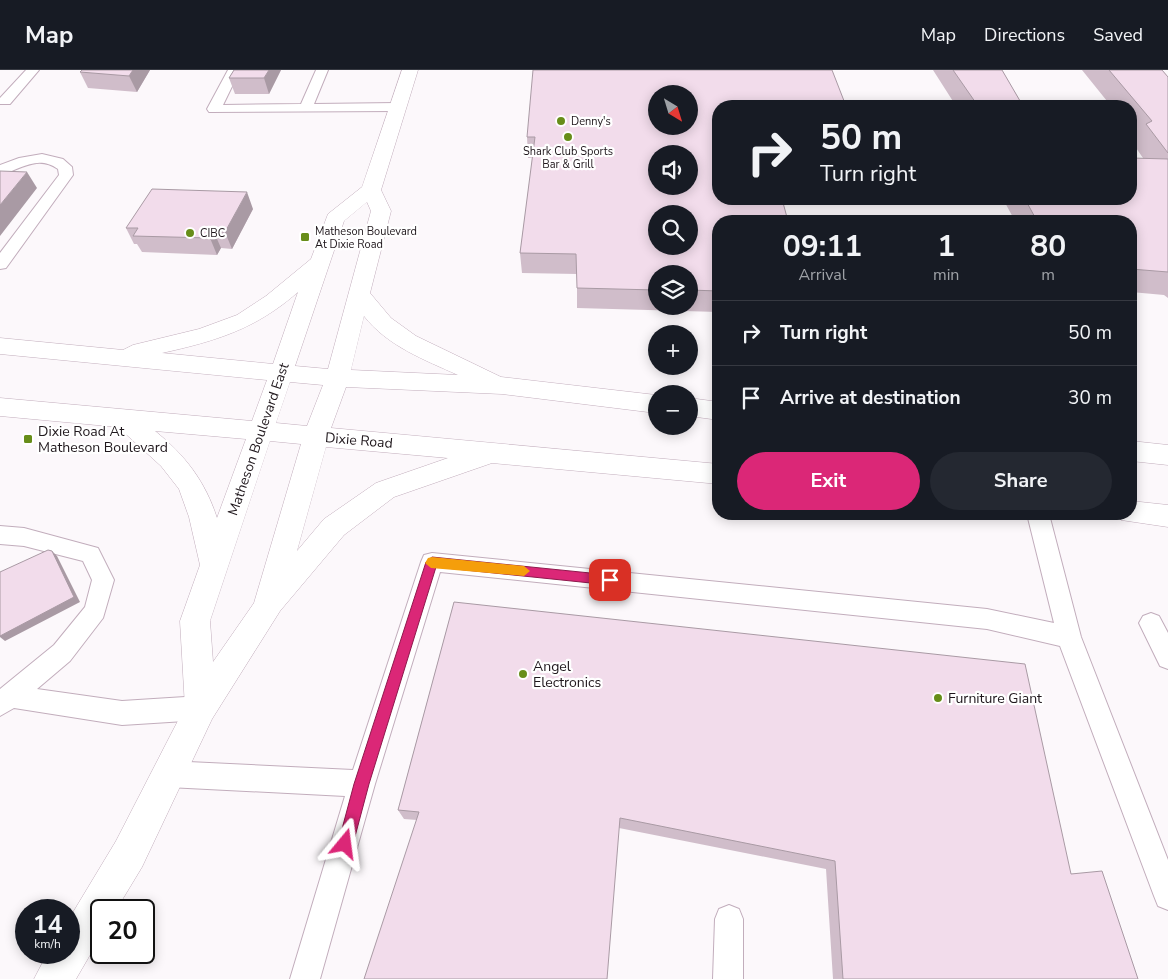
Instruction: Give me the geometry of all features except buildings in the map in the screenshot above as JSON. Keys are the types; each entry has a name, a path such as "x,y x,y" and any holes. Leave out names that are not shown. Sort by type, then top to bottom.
{"main road":[{"path":"267,608 316,436 337,378 381,211 371,190 410,70"},
{"name":"Matheson Boulevard East","path":"201,708 195,621 335,218 371,190"},
{"path":"117,357 222,329 245,320 286,293 321,260"},
{"path":"359,293 383,323 407,340 428,353 502,386"},
{"path":"0,346 337,378 502,386 648,403"},
{"name":"Dixie Road","path":"0,407 127,421 316,436 712,473"},
{"path":"698,408 712,410"},
{"path":"127,421 158,448 184,475 204,516 214,565"},
{"path":"54,979 129,854 201,708 267,608 334,527 385,490 443,471 490,452"},
{"path":"1137,452 1168,455"},
{"path":"1137,513 1168,516"}],"lane":[{"path":"5,102 33,70"},
{"path":"234,70 214,109 250,99 306,108 397,107"},
{"path":"306,108 322,70"},
{"path":"0,170 25,160 42,158 58,160 65,167 66,174 0,264"},
{"path":"1040,520 1069,637 1168,896"},
{"path":"0,535 24,537 90,554 103,580 95,611 62,653 5,700"},
{"path":"305,979 362,784 432,562 987,619 1069,637"},
{"path":"1151,624 1168,658"},
{"path":"5,700 122,713 201,708"},
{"path":"168,774 362,784"},
{"path":"728,979 729,919"}],"slow traffic":[{"path":"431,563 524,571"}],"place":[{"name":"Denny's","path":"561,121"},
{"name":"Shark Club Sports Bar & Grill","path":"568,137"},
{"name":"CIBC","path":"190,233"},
{"name":"Matheson Boulevard At Dixie Road","path":"305,237"},
{"name":"Dixie Road At Matheson Boulevard","path":"28,439"},
{"name":"Angel Electronics","path":"523,674"},
{"name":"Furniture Giant","path":"938,698"}],"route":[{"path":"345,844 432,562 610,580"}]}
